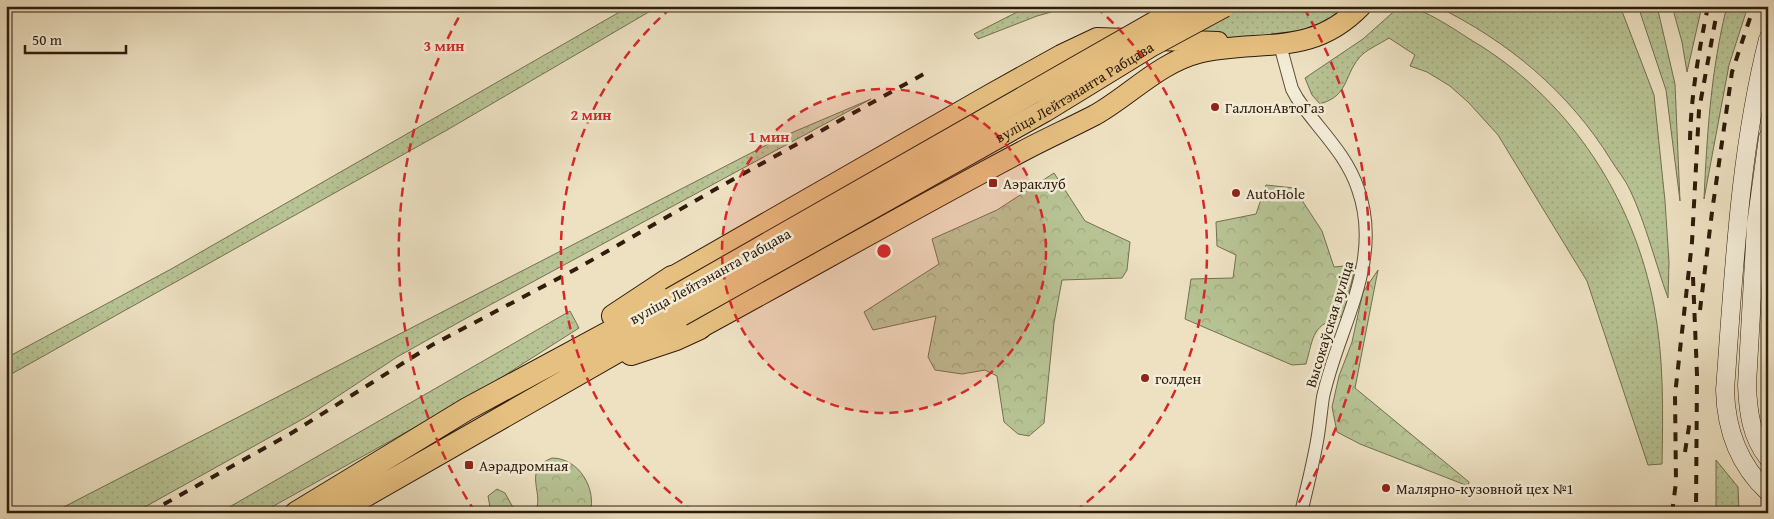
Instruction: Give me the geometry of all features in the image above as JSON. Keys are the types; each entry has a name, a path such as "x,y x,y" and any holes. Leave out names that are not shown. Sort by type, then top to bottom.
{"highway":[{"name":"вуліца Лейтэнанта Рабцава","path":"335,513 364,494 592,365 675,297 1184,6"},
{"name":"вуліца Лейтэнанта Рабцава","path":"296,513 364,494 467,409 554,360 675,297 1044,112 1150,46 1224,6"},
{"path":"592,365 648,349 700,328"}],"main road":[{"path":"1280,45 1307,40 1331,29 1361,6"},
{"name":"вуліца Лейтэнанта Рабцава","path":"675,297 991,94 1061,55 1097,38 1280,45"},
{"path":"1768,40 1752,113 1739,205 1725,390 1726,413 1739,456 1751,474 1768,492"},
{"name":"вуліца Лейтэнанта Рабцава","path":"700,328 1021,152 1096,114 1144,80 1198,54 1280,45"},
{"path":"1061,55 1048,75 1048,92 1057,107 1068,116 1079,118 1096,114"},
{"path":"991,94 1004,92 1018,95 1030,108 1034,121 1034,134 1030,143 1021,152"},
{"path":"1768,137 1756,225 1747,385 1748,410 1752,429 1768,458"}],"street":[{"name":"Высокаўская вуліца","path":"1280,45 1290,82 1297,98 1349,167 1364,206 1367,231 1366,255 1362,276 1324,396 1318,436 1301,513"}],"green space":[{"path":"630,6 659,6 447,130 6,377 6,358 173,268"},
{"path":"1029,6 1073,6 1037,16 978,39 974,34"},
{"path":"1239,6 1350,6 1318,27 1264,39 1201,37 1199,30 1203,25"},
{"path":"1400,6 1410,7 1431,15 1514,69 1544,96 1570,126 1594,158 1614,192 1631,229 1645,267 1654,306 1660,345 1663,405 1662,464 1648,465 1587,281 1498,135 1469,103 1450,86 1427,72 1410,66 1415,55 1389,38 1362,55 1354,65 1341,91 1336,96 1320,104 1312,95 1305,78 1363,39"},
{"path":"1436,6 1620,6 1654,95 1665,201 1669,262 1668,298 1646,230 1630,190 1594,135 1576,112 1535,71 1512,52 1488,35"},
{"path":"1638,6 1657,6 1675,84 1680,201 1666,90"},
{"path":"1672,6 1702,6 1687,72 1682,42"},
{"path":"1727,6 1748,6 1729,65 1704,199 1713,78"},
{"path":"871,99 397,357 308,416 134,513 52,513 784,136"},
{"path":"1054,173 1085,221 1130,242 1127,270 1122,278 1062,280 1054,323 1044,423 1029,436 1018,434 1004,422 997,376 985,370 962,374 935,370 928,357 936,316 873,330 864,312 939,264 932,239 997,210"},
{"path":"1266,185 1294,188 1322,231 1334,267 1356,265 1343,316 1325,323 1316,332 1306,364 1292,365 1185,319 1191,279 1233,278 1236,255 1217,246 1216,222 1256,214"},
{"path":"1378,270 1355,388 1469,482 1468,486 1360,444 1337,432 1332,407 1339,376 1352,342 1363,292"},
{"path":"570,311 579,328 480,391 261,513 219,513"},
{"path":"552,458 562,459 570,463 584,476 591,494 590,513 534,513 538,499 536,476 538,469 543,463"},
{"path":"1716,460 1738,487 1739,513 1716,513"},
{"path":"497,489 505,493 516,513 491,513 488,496"}],"railway":[{"path":"1690,140 1694,89 1708,6"},
{"path":"1672,513 1676,482 1675,395 1692,242 1699,110 1718,6"},
{"path":"1700,310 1732,72 1754,6"},
{"path":"148,513 290,434 432,345 578,268 931,70"},
{"path":"1693,277 1697,375 1696,513"},
{"path":"1685,452 1690,420"}],"place":[{"name":"ГаллонАвтоГаз","path":"1215,107"},
{"name":"Аэраклуб","path":"993,183"},
{"name":"AutoHole","path":"1236,193"},
{"name":"голден","path":"1145,378"},
{"name":"Аэрадромная","path":"469,465"},
{"name":"Малярно-кузовной цех №1","path":"1386,488"}]}
